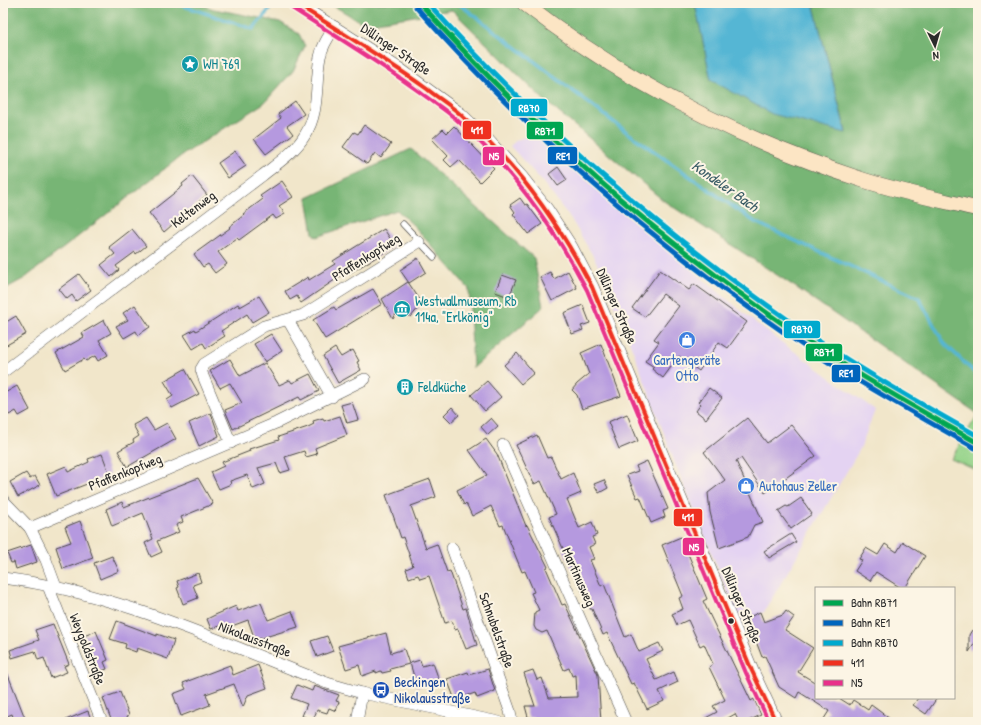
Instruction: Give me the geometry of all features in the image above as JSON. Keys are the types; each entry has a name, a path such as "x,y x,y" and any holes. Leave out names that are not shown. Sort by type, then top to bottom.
{"main road":[{"path":"524,3 573,39 630,75 692,110 738,132 809,161 865,180 922,196 978,209"}],"street":[{"name":"Dillinger Straße","path":"295,3 335,27 411,78 460,114 488,141 522,178 571,247 609,324 752,671 776,722"},
{"name":"Keltenweg","path":"3,372 263,175 294,149 305,135 312,122 320,56 323,45 335,27"},
{"name":"Pfaffenkopfweg","path":"231,443 201,369 210,359 264,326 303,315 418,242"},
{"path":"288,320 332,397"},
{"name":"Pfaffenkopfweg","path":"30,528 231,443 332,397 365,379"},
{"name":"Martinusweg","path":"503,445 626,722"},
{"name":"Weygoldstraße","path":"3,500 30,528 46,560 52,587 52,600 102,722"},
{"name":"Schnubelstraße","path":"452,548 510,711 512,722"},
{"name":"Nikolausstraße","path":"3,578 52,587 114,602 327,683 362,693 499,722"},
{"path":"357,722 362,693"}],"lane":[{"name":"Pfaffenkopfweg","path":"403,224 418,242 434,257"}],"shaded area":[{"path":"535,133 621,211 762,328 875,410 860,449 764,612 740,623 675,463 634,353 595,259 571,219 541,180 510,146 517,140"}],"green space":[{"path":"3,3 195,3 214,9 280,22 299,34 305,46 293,71 264,103 181,156 25,278 3,290"},
{"path":"329,3 695,3 711,80 846,132 813,3 978,3 978,414 797,288 664,201 544,100 452,10 364,24"},
{"path":"411,149 534,258 543,307 473,368 469,289 415,227 397,210 316,237 313,233 307,198"},
{"path":"978,414 978,471 951,459"}],"water":[{"path":"695,3 813,3 846,133 772,114 711,80"}],"building":[{"path":"295,101 304,114 287,126 293,134 266,154 254,139 281,118 278,114"},
{"path":"364,125 391,144 381,158 375,153 367,164 343,147 354,132 358,134"},
{"path":"454,126 494,168 480,182 459,160 451,167 444,160 448,156 432,139 443,129 447,133"},
{"path":"235,151 246,166 228,178 218,163"},
{"path":"558,167 567,180 558,186 549,174"},
{"path":"192,176 207,195 164,232 149,213 183,186 182,184"},
{"path":"282,181 293,197 279,206 285,214 276,219 273,215 239,240 237,238 218,252 227,264 215,273 208,264 203,267 194,254 230,228 229,227 244,215 243,214 263,199 260,196"},
{"path":"520,198 525,205 527,204 542,224 528,234 513,214 515,212 510,205"},
{"path":"132,229 146,246 116,266 119,270 111,277 101,265 115,254 109,247"},
{"path":"384,229 395,246 343,277 342,275 301,303 297,296 290,300 285,291 308,277 309,280 335,264 333,261"},
{"path":"418,258 426,272 409,283 400,270"},
{"path":"660,270 689,290 694,284 747,322 728,348 719,342 699,371 679,356 663,378 652,369 654,367 645,361 659,342 654,339 679,306 663,294 645,317 632,308"},
{"path":"568,271 577,288 552,301 540,277 550,272 554,279"},
{"path":"79,274 91,290 76,301 72,295 67,299 59,289"},
{"path":"502,275 516,280 509,297 495,292"},
{"name":"Westwallmuseum, Rb 114a, \"Erlkönig\"","path":"408,282 422,303 411,317 407,314 396,314 393,319 382,299"},
{"path":"373,289 382,304 325,339 313,320 334,307 336,310"},
{"path":"259,296 269,312 252,322 247,314 221,331 225,336 206,348 203,343 193,349 184,335 195,329 196,331 238,304 240,307"},
{"path":"135,305 150,327 138,335 136,331 124,338 116,326 128,320 123,313"},
{"path":"583,305 590,323 581,326 583,330 572,334 564,313"},
{"path":"16,316 26,334 3,347 3,324"},
{"path":"104,320 111,333 99,340 108,355 98,361 95,356 86,361 84,359 65,370 56,353 84,337 82,333"},
{"path":"271,334 282,351 265,362 254,344"},
{"path":"601,344 621,396 582,409 577,395 572,390 589,374 581,353"},
{"path":"335,348 341,357 353,350 359,361 357,362 361,370 338,383 323,356"},
{"path":"517,353 534,373 521,384 504,365"},
{"path":"230,359 240,376 265,363 279,385 290,380 292,383 310,374 319,391 301,400 299,397 233,429 225,410 242,403 230,383 220,388 210,371"},
{"path":"185,369 199,394 172,408 167,400 173,396 164,381"},
{"path":"487,381 501,397 485,411 471,395"},
{"path":"17,386 30,410 19,416 16,411 9,415 3,404 3,394"},
{"path":"709,388 722,398 706,419 696,411 701,404 699,402"},
{"path":"352,402 358,420 347,423 341,405"},
{"path":"452,407 459,415 451,422 444,415"},
{"path":"211,413 219,436 199,446 189,423"},
{"path":"627,414 638,441 619,449 608,422"},
{"path":"340,416 347,435 315,448 317,454 306,457 304,451 285,457 290,470 280,473 276,463 258,468 265,484 253,489 247,475 230,481 231,484 219,489 211,472 224,466 222,462 250,451 249,449 279,440 278,437 308,427 314,424 313,421 323,418 324,421"},
{"path":"146,418 154,430 167,423 176,439 127,467 118,451 134,442 133,440 139,436 133,425"},
{"path":"491,418 498,426 488,435 481,427"},
{"name":"Autohaus Zeller","path":"747,418 767,443 791,425 816,456 765,493 741,458 736,461 763,522 754,525 748,537 719,548 710,512 708,493 725,480 704,452"},
{"path":"537,435 547,458 551,457 561,479 573,473 581,493 567,499 579,528 592,522 597,535 592,537 595,544 589,547 594,559 590,560 601,586 604,584 625,637 631,634 639,652 659,643 663,651 646,659 656,680 674,672 678,682 659,691 664,701 647,709 634,683 631,684 607,633 603,635 592,609 590,609 549,517 556,514 541,481 534,484 516,445"},
{"path":"486,439 497,454 526,526 527,525 548,567 546,568 562,605 565,604 598,675 601,722 557,722 528,717 525,706 535,706 524,673 533,670 537,680 542,678 549,698 577,697 576,675 572,676 569,668 564,670 547,631 542,633 536,630 534,626 535,612 539,610 531,593 534,592 525,571 522,572 503,525 500,526 491,506 472,516 466,503 464,505 457,490 487,475 469,450"},
{"path":"102,454 110,475 56,496 47,474 66,466 68,472 89,462 88,459"},
{"path":"647,461 668,509 663,511 665,517 651,523 640,497 637,498 627,475 638,471 636,466"},
{"path":"26,473 30,479 35,476 40,485 18,497 10,482"},
{"path":"198,478 213,504 181,517 183,522 176,525 179,532 157,541 162,552 151,557 145,543 153,539 143,513 112,526 106,509 122,502 124,507"},
{"path":"430,479 436,497 411,506 426,548 437,544 447,572 450,571 463,609 466,608 477,645 466,649 458,629 455,630 452,621 445,623 429,576 420,579 418,575 409,578 406,569 413,566 403,537 401,538 386,495"},
{"path":"604,480 608,488 599,493 594,484"},
{"path":"801,498 812,514 791,529 778,511 786,506 788,507"},
{"path":"80,521 93,558 63,569 56,547 71,542 65,527"},
{"path":"791,534 796,542 769,558 764,551"},
{"path":"681,537 707,599 703,601 751,701 754,699 761,715 746,722 739,722 735,714 721,722 698,722 717,712 713,706 725,700 709,667 713,664 704,644 700,646 688,620 677,625 672,614 683,609 679,598 683,596 662,545"},
{"path":"903,542 925,556 906,587 899,587 876,572 870,581 855,571 862,560 859,559 866,548 878,555 885,544 897,552"},
{"path":"31,545 37,562 16,569 14,562 11,563 7,553"},
{"path":"112,556 119,571 100,579 94,563"},
{"path":"198,573 201,582 193,585 198,598 183,604 177,588 179,587 177,581"},
{"path":"261,603 268,620 292,611 298,627 255,640 248,620 221,630 219,626 211,629 207,619 236,606 238,611"},
{"path":"786,611 794,617 785,630 813,648 798,672 815,682 815,699 841,699 850,705 853,700 868,710 871,705 894,722 822,722 829,711 799,692 796,698 779,687 765,656 762,657 747,618 760,612 764,622 783,615"},
{"path":"117,621 157,636 157,634 174,640 168,659 137,648 136,652 125,648 126,644 110,639"},
{"path":"53,624 69,664 64,666 67,672 51,678 44,658 38,660 35,651 12,658 10,650 39,640 35,630"},
{"path":"972,630 978,634 978,638 969,652 969,635"},
{"path":"96,631 108,660 104,662 107,669 94,674 82,646 87,644 84,636"},
{"path":"386,633 391,653 404,649 409,664 390,669 391,671 382,673 381,671 376,673 376,671 362,676 359,665 346,669 338,646"},
{"path":"327,636 333,651 317,657 311,641"},
{"path":"420,660 422,666 433,663 439,680 417,687 410,663"},
{"path":"3,662 25,718 15,722 12,714 3,718"},
{"path":"230,665 233,675 258,665 267,688 248,695 243,707 234,684 206,694 210,705 181,716 173,694 186,689 183,683"},
{"path":"488,669 495,691 477,698 475,693 455,700 447,679 468,672 469,675"},
{"path":"297,685 312,691 314,686 339,695 336,701 339,702 336,711 329,708 327,713 317,710 313,720 302,716 307,704 291,698"},
{"path":"120,692 129,715 127,716 129,722 112,722 103,698"},
{"path":"917,699 936,699 926,714 913,705"},
{"path":"88,711 92,722 63,722 63,721"}],"waterway":[{"name":"Kondeler Bach","path":"175,3 253,29 269,10"},
{"name":"Kondeler Bach","path":"458,3 628,133 755,222 919,298 944,343 978,376"}],"rail line":[{"name":"RB71","path":"420,3 511,99 609,189 660,232 766,312 821,350 879,386 978,443"},
{"name":"RB70","path":"428,3 472,51 518,97 615,186 665,228 769,307 823,344 880,380 978,436"},
{"name":"RE1","path":"416,7 507,103 605,194 656,237 762,317 817,355 875,391 975,448"}],"transit line":[{"name":"411","path":"295,3 394,66 457,111 518,173 565,239 592,287 752,671 776,722"},
{"name":"N5","path":"292,8 357,49 453,116 496,158 513,178 530,199 560,242 587,290 746,673 769,722"}],"place":[{"name":"WH 769","path":"190,64"},
{"name":"Westwallmuseum, Rb 114a, \"Erlkönig\"","path":"402,309"},
{"name":"Gartengeräte Otto","path":"687,340"},
{"name":"Feldküche","path":"405,387"},
{"name":"Autohaus Zeller","path":"746,486"},
{"name":"Beckingen Nikolausstraße","path":"381,690"}]}
